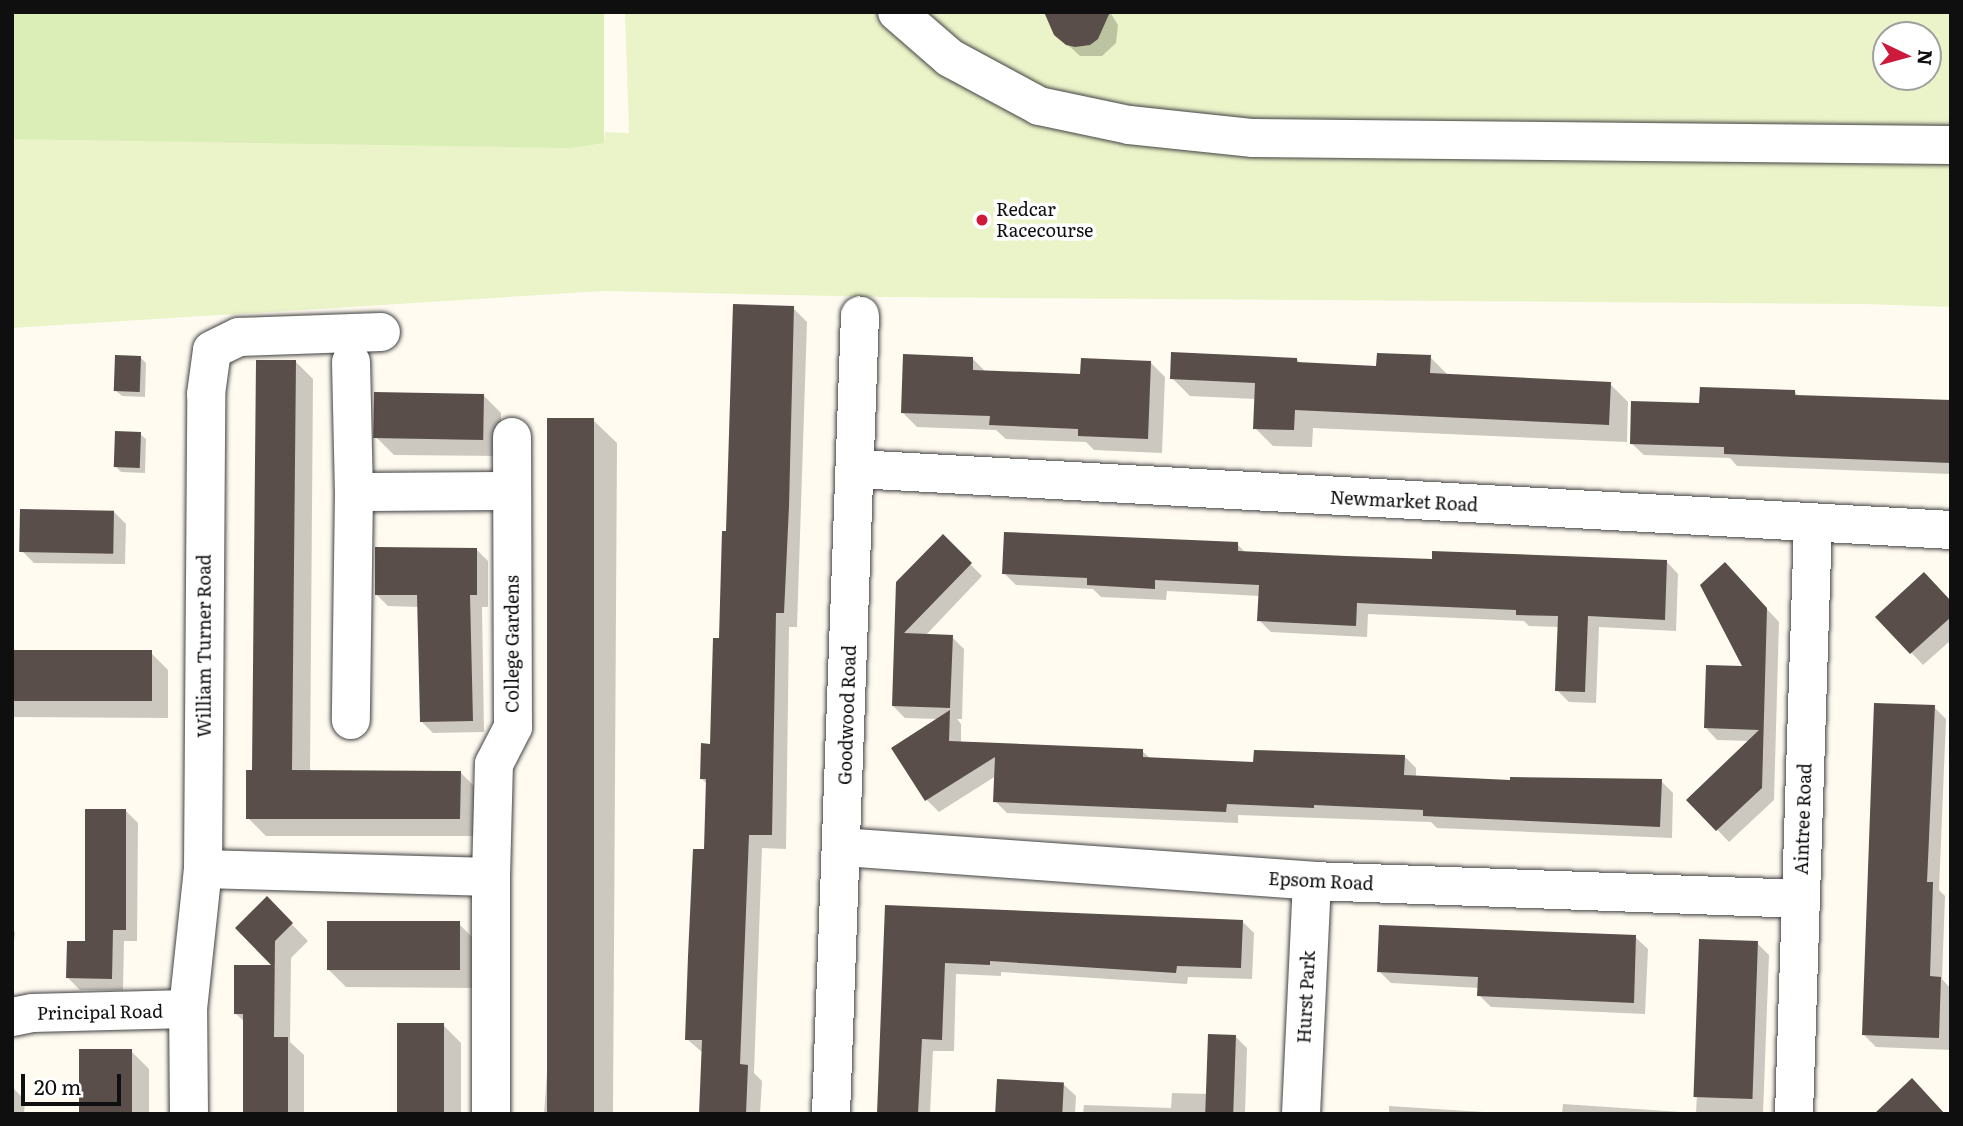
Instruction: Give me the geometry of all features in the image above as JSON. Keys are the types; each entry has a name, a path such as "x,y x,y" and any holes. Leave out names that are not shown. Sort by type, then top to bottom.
{"street":[{"path":"897,12 950,58 1039,106 1129,125 1253,138 1951,145"},
{"name":"Goodwood Road","path":"831,1114 857,469 860,316"},
{"name":"William Turner Road","path":"189,1114 188,1009 203,869 206,394 212,349 239,337 382,332"},
{"path":"351,362 354,492 351,720"},
{"name":"College Gardens","path":"491,1114 494,764 513,727 512,437"},
{"name":"Newmarket Road","path":"857,469 1951,530"},
{"path":"354,492 512,491"},
{"name":"Aintree Road","path":"1794,1114 1813,524"},
{"name":"Epsom Road","path":"842,847 1311,881 1801,899"},
{"path":"203,869 491,877"},
{"name":"Hurst Park","path":"1301,1114 1311,881"},
{"name":"Principal Road","path":"12,1017 32,1013 188,1009"}],"green space":[{"path":"12,12 604,12 604,156 12,156"},
{"name":"Redcar Racecourse","path":"625,12 1951,12 1951,307 1863,304 882,297 604,291 12,328 12,139 570,148 604,143 605,132 629,133"}],"building":[{"path":"1044,12 1110,12 1098,39 1090,45 1075,47 1066,45 1054,35"},
{"path":"733,304 794,306 789,506 784,613 776,613 772,835 749,835 740,1064 748,1065 746,1114 699,1114 702,1040 685,1040 688,956 693,849 704,849 706,779 700,779 701,743 710,744 713,638 719,638 722,531 726,531"},
{"path":"1171,352 1297,358 1297,362 1376,366 1377,353 1431,355 1430,373 1611,382 1609,425 1295,410 1294,430 1253,429 1255,383 1170,379"},
{"path":"903,354 973,357 973,370 1080,374 1081,358 1151,361 1148,439 1078,436 1078,429 989,425 990,416 901,413"},
{"path":"115,355 141,356 140,392 114,391"},
{"path":"256,360 296,360 292,770 461,771 460,819 246,819 246,770 252,770"},
{"path":"1700,387 1795,390 1795,395 1951,400 1951,463 1724,454 1724,447 1630,444 1631,401 1699,403"},
{"path":"374,392 484,394 483,440 373,438"},
{"path":"547,418 594,418 594,1114 547,1114"},
{"path":"115,431 141,432 140,468 114,467"},
{"path":"20,509 114,511 113,554 19,552"},
{"path":"1004,532 1238,542 1238,551 1346,556 1432,559 1432,551 1667,560 1665,620 1588,616 1585,692 1555,691 1558,616 1516,615 1516,610 1357,603 1356,626 1257,621 1259,585 1155,580 1155,589 1087,585 1087,578 1002,574"},
{"path":"943,534 972,563 904,633 953,635 950,708 892,706 896,582"},
{"path":"375,547 477,548 477,595 470,595 473,721 420,722 417,595 375,595"},
{"path":"1725,562 1767,608 1762,788 1716,831 1686,800 1759,730 1704,728 1706,665 1742,666 1700,585"},
{"path":"1924,572 1951,601 1951,617 1910,654 1875,617"},
{"path":"12,650 152,650 152,701 12,701"},
{"path":"1874,703 1935,705 1927,882 1933,882 1930,976 1941,977 1939,1038 1862,1035"},
{"path":"950,710 949,741 1143,749 1143,757 1253,762 1254,750 1405,755 1404,775 1510,780 1510,777 1662,779 1660,827 1423,816 1423,810 1314,805 1314,808 1227,804 1226,812 993,802 995,757 925,801 891,748"},
{"path":"85,809 126,809 126,930 113,930 112,979 66,978 67,941 85,941"},
{"path":"267,896 293,923 275,941 274,1037 288,1037 288,1114 243,1114 243,1014 234,1014 234,965 271,965 235,928"},
{"path":"885,905 1243,920 1241,968 1177,966 1176,973 990,961 990,965 945,963 942,1040 922,1039 918,1114 877,1114"},
{"path":"327,921 460,921 460,970 327,970"},
{"path":"1379,925 1636,935 1634,1003 1477,996 1478,977 1377,972"},
{"path":"1699,939 1758,941 1752,1099 1693,1097"},
{"path":"397,1023 444,1023 444,1114 397,1114"},
{"path":"1208,1034 1236,1035 1233,1114 1205,1114"},
{"path":"79,1049 132,1049 132,1114 79,1114"},
{"path":"1912,1078 1945,1114 1874,1114"},
{"path":"997,1079 1064,1083 1062,1114 995,1114"}],"place":[{"name":"Redcar Racecourse","path":"982,220"}]}
